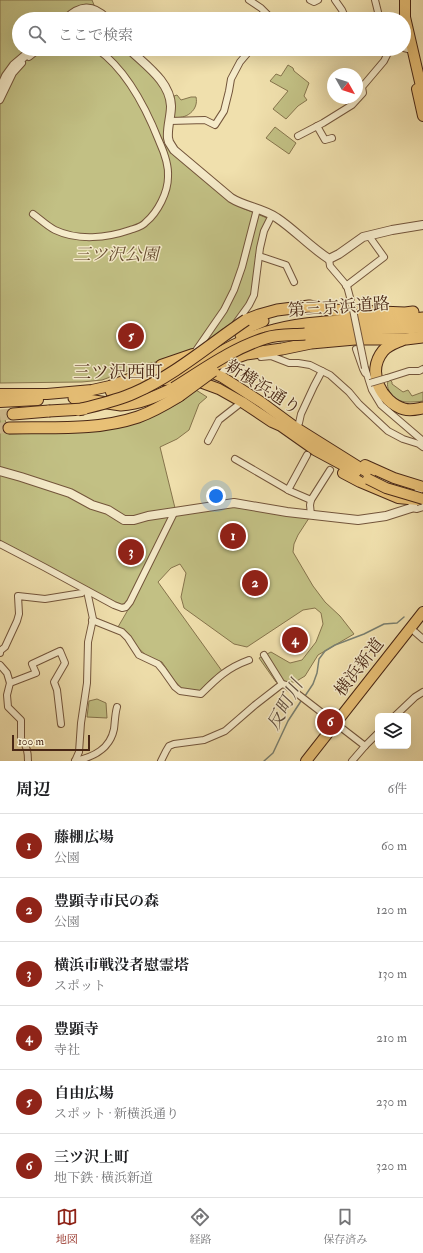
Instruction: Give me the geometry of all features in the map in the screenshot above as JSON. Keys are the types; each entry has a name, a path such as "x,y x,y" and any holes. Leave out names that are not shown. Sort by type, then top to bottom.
{"highway":[{"path":"78,410 114,401 153,384 191,361 246,320 269,312 287,308 309,306 405,325 423,337"},
{"path":"241,334 251,326 276,316 298,312 330,310"},
{"path":"13,414 78,410 118,403 232,359 257,352 311,343 355,338 405,325 423,312"},
{"path":"193,354 209,351 241,334 282,321 302,318 329,318 364,321"},
{"name":"第三京浜道路","path":"194,373 224,364 253,348 273,341 321,332 405,325 423,318"},
{"name":"第三京浜道路","path":"194,373 244,340 285,327 317,323 364,321 423,327"},
{"path":"405,325 393,344 384,350 378,359 376,372 378,385 385,396 395,405 405,409 414,410 423,408"},
{"path":"154,404 122,414 91,420 9,427 79,427 116,422 148,413 225,357 250,344 282,335 305,334"},
{"path":"74,398 128,405 176,392 194,373"}],"main road":[{"path":"398,0 404,7"},
{"path":"410,56 423,95"},
{"path":"410,56 423,116"},
{"path":"147,373 153,368 193,354"},
{"name":"新横浜通り","path":"0,394 47,394 92,390 110,386 147,373 167,368 220,376 261,402 308,436 386,488 420,498"},
{"name":"新横浜通り","path":"0,402 74,398 115,391 148,381 179,378 194,373"},
{"name":"新横浜通り","path":"194,373 192,379 219,388 272,422 281,426 315,450 369,476"},
{"path":"261,402 299,423 343,453 394,478 420,498"},
{"path":"272,422 277,429 333,467 360,482 398,498 420,498"},
{"name":"横浜新道","path":"311,761 423,612"},
{"name":"横浜新道","path":"306,761 423,621"}],"street":[{"path":"249,0 264,12"},
{"path":"310,0 314,2 318,0"},
{"path":"335,0 343,12"},
{"path":"375,0 378,12"},
{"path":"75,12 77,10 88,8 99,12"},
{"path":"0,90 6,76 14,65 25,56"},
{"path":"0,100 8,82 18,67 31,56"},
{"path":"33,214 55,230 85,237 104,237 137,228 146,223 158,208 164,194 168,178 168,167 162,147 151,121 128,82 105,56"},
{"path":"135,56 164,85 171,103 168,138 174,150 227,196 235,201 276,217 329,259 330,266 348,290 365,371"},
{"path":"170,121 205,120 215,125 224,111 231,80 240,62 246,56"},
{"path":"298,136 352,105 363,92 362,87 384,62 387,56"},
{"path":"317,126 325,140 332,138"},
{"path":"194,373 193,354 224,310 234,290 242,267 257,209"},
{"path":"193,354 213,345 221,339 236,324 249,305 254,295 264,231 272,215"},
{"path":"329,259 339,254 363,237 423,226"},
{"path":"346,286 384,257 369,236"},
{"path":"259,256 286,265 294,282"},
{"path":"356,349 372,390 381,405 423,441"},
{"path":"220,376 232,359 271,356 289,363 310,365 330,375 388,431 423,447"},
{"path":"370,383 409,371 420,371 423,369"},
{"path":"299,423 301,414 322,371"},
{"path":"208,440 219,420 242,402"},
{"path":"288,490 307,455"},
{"path":"234,459 288,490 311,500"},
{"path":"311,515 311,500 330,470"},
{"path":"0,471 70,493 92,505 108,510 124,520 134,520 148,516 234,503 287,512 358,520 386,516 420,498"},
{"path":"0,544 122,608 126,607 130,602 174,513"},
{"path":"75,761 78,752 87,683 88,642 92,620 86,590"},
{"path":"0,653 0,651 5,647 17,622 19,614 18,596 45,599 82,593 86,590"},
{"path":"92,620 122,632 128,638 139,655 158,664 180,691 201,694 228,669 235,664 248,660"},
{"path":"415,632 423,639"},
{"path":"10,683 36,673 32,664 60,651 65,663 54,682 57,690 61,724"},
{"path":"264,654 282,684 286,685 304,698 365,746"},
{"path":"0,665 7,673 10,683 7,695 8,707 21,720 21,739 28,750 28,761"},
{"path":"161,761 169,746 204,740 225,731 282,684"},
{"path":"398,713 415,697 423,692"},
{"path":"75,761 87,758 104,749 114,729 117,707"},
{"path":"352,761 375,736"}],"green space":[{"path":"0,0 92,0 94,5 75,8 71,12 12,12 12,56 24,56 0,89"},
{"name":"三ツ沢公園","path":"29,56 132,56 163,87 169,104 165,137 217,187 242,208 267,218 261,231 251,295 246,305 233,323 221,330 203,347 102,380 82,382 0,383 0,100 12,72"},
{"path":"288,65 309,83 304,96 307,100 298,106 286,119 273,109 288,91 270,81 276,74 281,76"},
{"path":"177,95 181,100 196,97 196,106 193,110 187,115 178,118 173,117 175,104 174,96"},
{"path":"275,127 296,143 289,154 266,138"},
{"path":"390,380 392,384 403,392 408,390 412,396 423,392 423,401 403,402 395,398 388,388 388,381"},
{"path":"196,390 207,397 199,404 189,430 177,439 160,447 175,508 173,512 215,505 311,515 298,535 294,544 293,552 313,586 325,602 340,616 354,634 318,655 305,676 295,682 276,682 259,658 271,652 290,663 302,660 316,642 323,624 321,613 315,608 303,610 247,647 234,644 184,608 181,597 186,573 180,564 171,568 158,582 222,671 210,680 200,691 182,689 162,662 148,657 118,627 136,596 129,598 126,603 120,605 0,544 0,412 3,412 9,434 88,431 157,414 181,402"},
{"path":"97,699 106,703 107,718 87,717 89,701"}],"waterway":[{"name":"反町川","path":"305,696 313,684 317,673 319,659 325,651 335,645 364,634 384,624 397,623 404,617"},
{"name":"反町川","path":"264,761 273,753 288,721 301,701"}],"tunnel":[{"path":"154,404 170,394"},
{"path":"0,415 13,414"},
{"path":"0,428 9,428"}],"place":[{"name":"自由広場","path":"131,336"},
{"name":"藤棚広場","path":"233,536"},
{"name":"横浜市戦没者慰霊塔","path":"131,552"},
{"name":"豊顕寺市民の森","path":"255,583"},
{"name":"豊顕寺","path":"295,640"},
{"name":"三ツ沢上町","path":"330,722"}],"district":[{"name":"三ツ沢西町","path":"118,372"}]}
